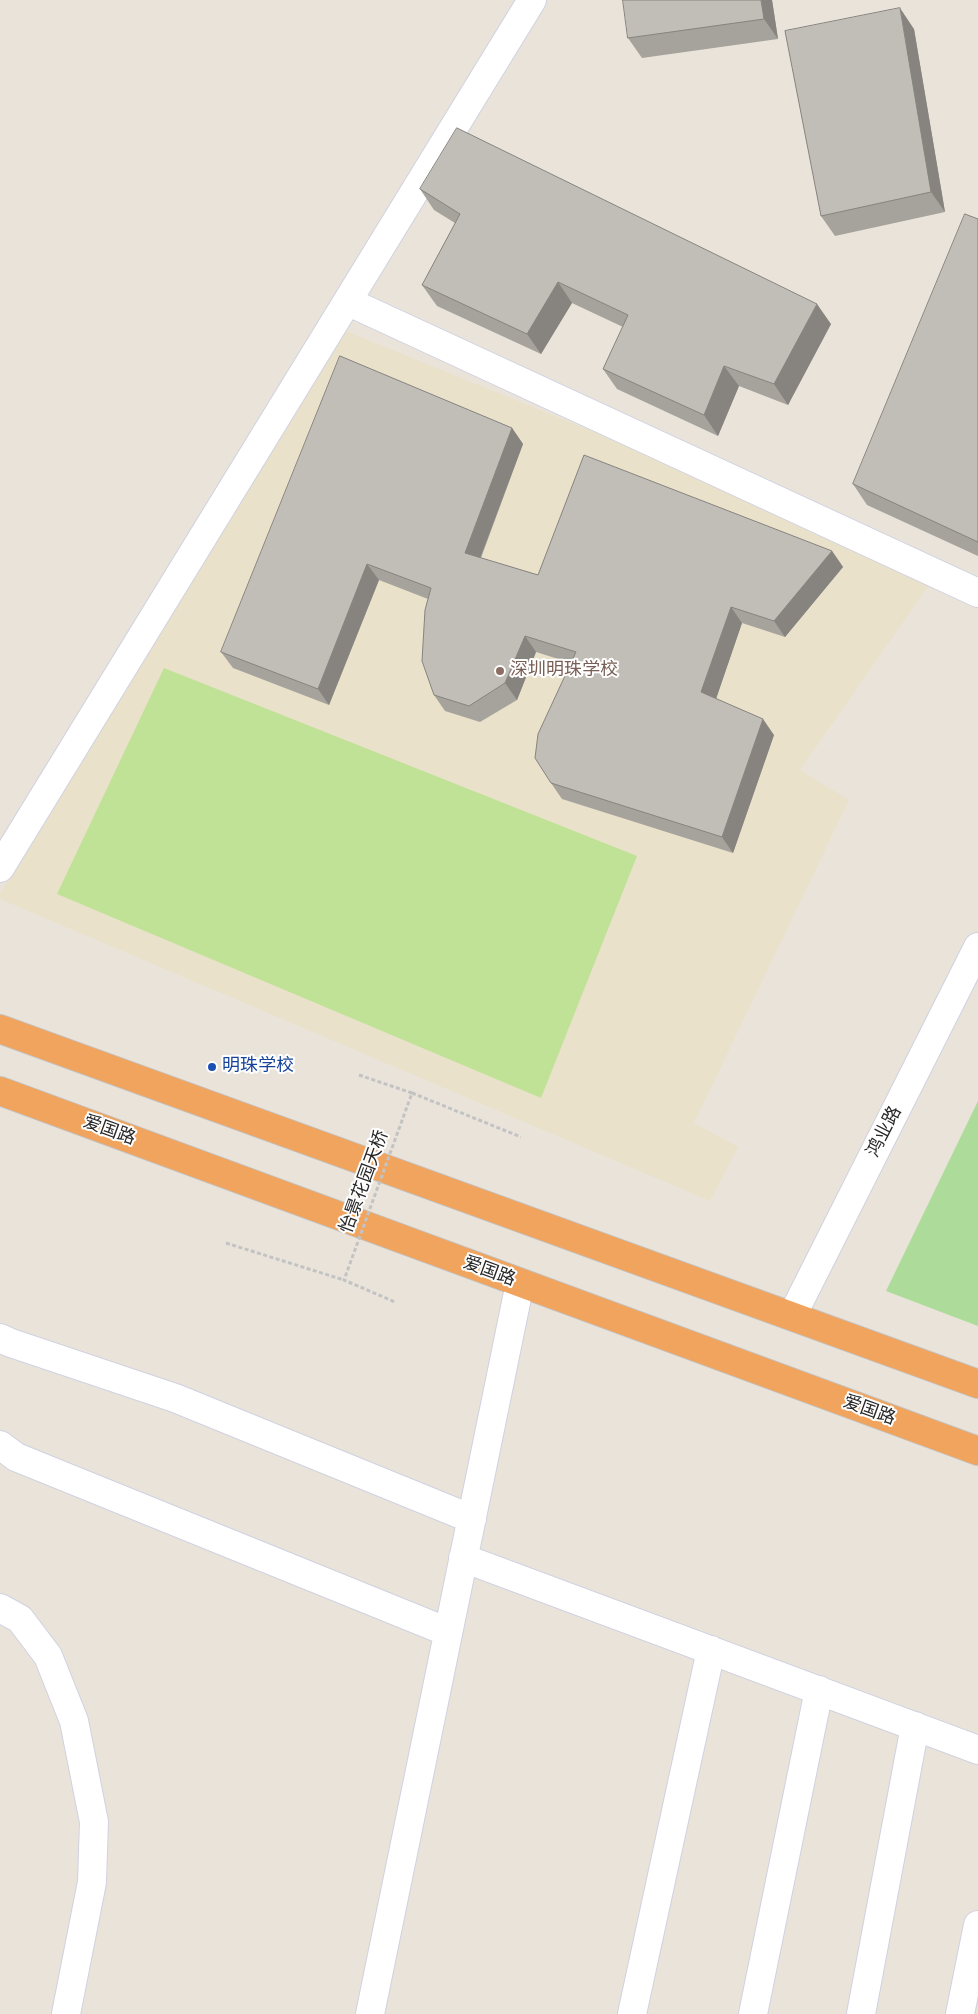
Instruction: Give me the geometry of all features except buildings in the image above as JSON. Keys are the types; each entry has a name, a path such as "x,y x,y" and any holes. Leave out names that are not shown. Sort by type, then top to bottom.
{"highway":[{"path":"0,1029 978,1384"},
{"name":"爱国路","path":"0,1091 978,1451"}],"street":[{"path":"0,868 349,302 532,0"},
{"path":"349,302 978,592"},
{"name":"鸿业路","path":"792,1316 978,947"},
{"path":"370,2014 520,1284"},
{"path":"0,1338 175,1398 472,1519"},
{"path":"0,1444 16,1457 448,1632"},
{"path":"463,1558 978,1750"},
{"path":"0,1608 20,1619 48,1656 74,1721 94,1822 92,1882 66,2014"},
{"path":"632,2014 711,1650"},
{"path":"753,2014 818,1690"},
{"path":"861,2014 915,1726"},
{"path":"960,2014 978,1925"}],"path":[{"path":"359,1075 412,1093 521,1137"},
{"name":"怡景花园天桥","path":"344,1280 412,1093"},
{"path":"226,1243 344,1280 395,1302"}],"shaded area":[{"name":"深圳明珠学校","path":"336,327 938,572 800,770 849,800 694,1123 738,1147 710,1201 0,899 0,894"}],"green space":[{"path":"164,668 637,856 541,1098 57,894"},
{"path":"978,1101 978,1326 886,1291"}],"place":[{"name":"深圳明珠学校","path":"500,671"},
{"name":"明珠学校","path":"212,1067"}]}
